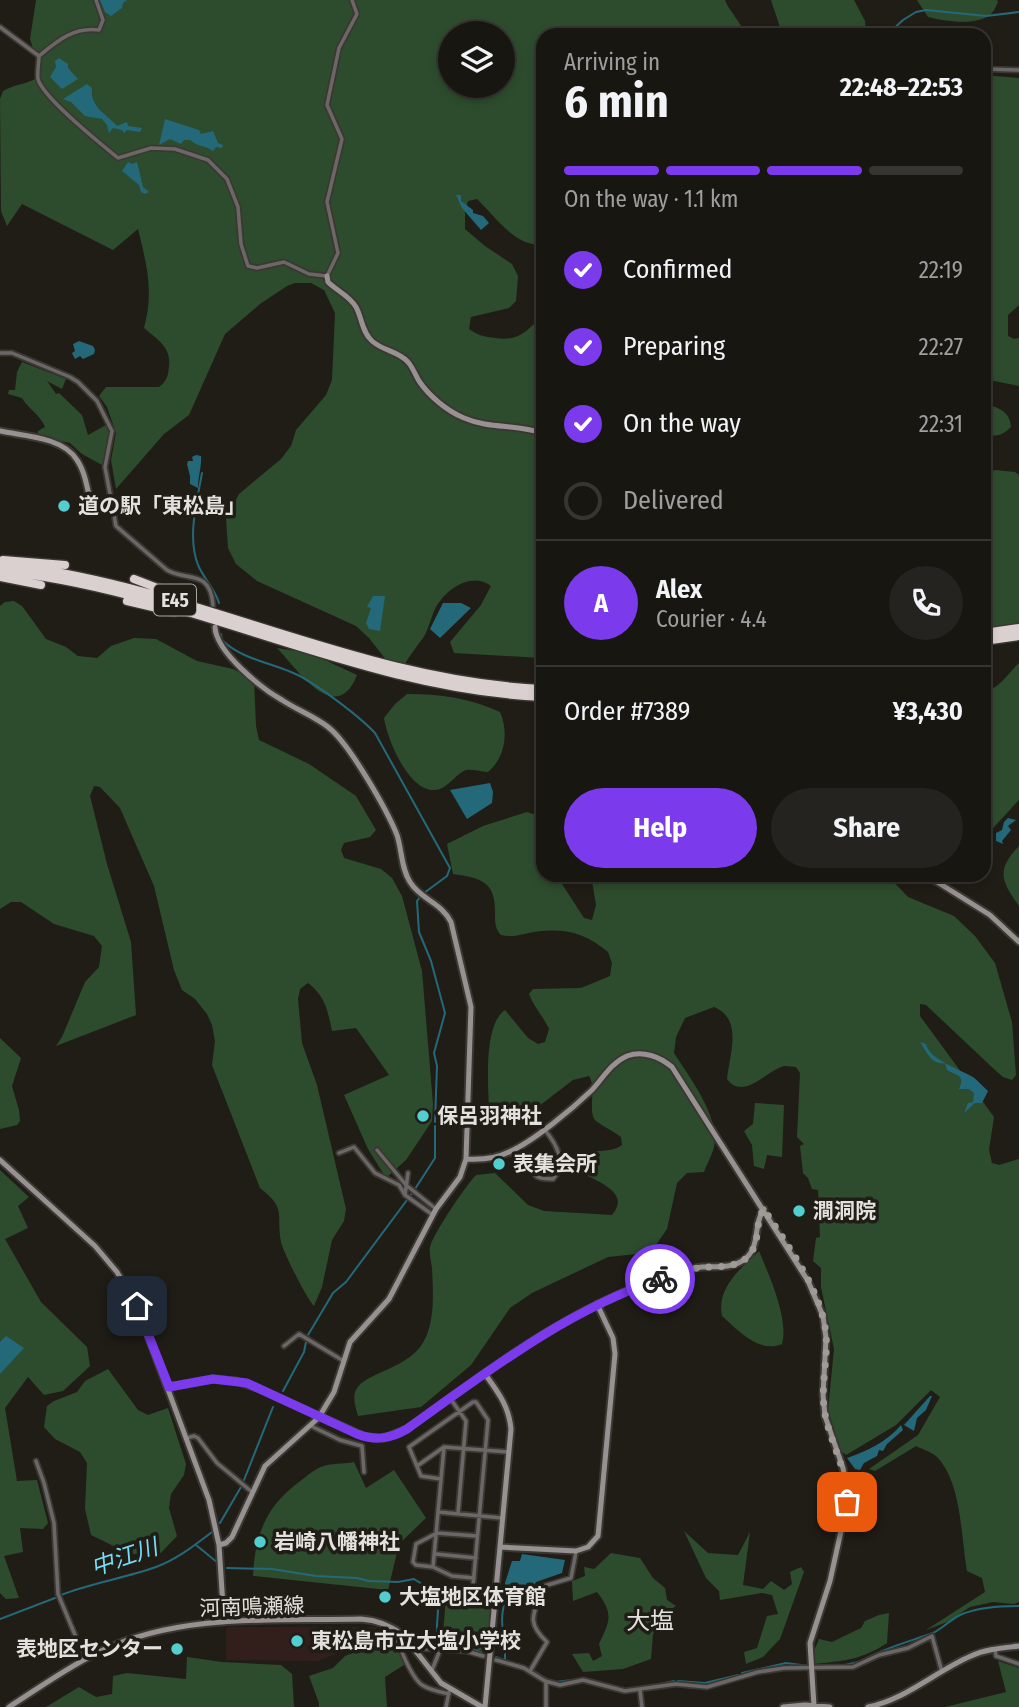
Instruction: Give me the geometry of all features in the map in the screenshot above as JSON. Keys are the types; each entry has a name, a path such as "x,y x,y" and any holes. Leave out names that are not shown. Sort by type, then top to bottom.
{"highway":[{"name":"E45","path":"0,562 97,580 211,607 345,658"},
{"path":"0,562 65,565"},
{"name":"E45","path":"0,574 65,580 120,592 262,635 432,680 489,693 536,697"},
{"path":"0,574 41,585"},
{"path":"134,579 211,607"},
{"path":"127,601 262,635"},
{"path":"991,632 1019,628"},
{"path":"991,639 1019,636"},
{"name":"E45","path":"432,680 536,689"}],"street":[{"path":"96,0 103,20 99,30 79,30 58,40 39,56 38,75 41,84 69,117 118,158 151,148 175,149 208,160 227,179 238,207 242,244 248,266 257,268 284,262 309,274 327,276"},
{"path":"352,0 357,14 339,48 327,105 342,139 327,202 338,253 327,276 328,282 356,307 366,334 372,341 401,355 433,398 444,406 463,418 481,424 536,431"},
{"path":"0,27 39,56"},
{"path":"991,69 1019,70"},
{"path":"0,354 12,353 70,377 97,401 112,431 105,467 116,526 167,570 205,582 210,591 211,607"},
{"path":"0,431 57,443 68,449 81,468 92,509"},
{"path":"215,627 220,645 261,685 328,726 345,744 393,827 408,879 413,887 443,910 451,922 471,1007 466,1159 460,1177 434,1212 389,1299 350,1342 342,1360 334,1392 322,1412"},
{"path":"937,882 990,915 1019,942"},
{"path":"466,1159 494,1158 511,1152 580,1100 616,1063 631,1055 653,1056 672,1068 764,1209 808,1281 822,1315 826,1338 824,1405 829,1431 843,1468 847,1492 830,1581 812,1634 814,1707"},
{"path":"511,1152 516,1158 526,1161 532,1174 538,1179 553,1180 559,1172 560,1158 556,1143 544,1128"},
{"path":"339,1153 354,1147 375,1173 399,1185 405,1195 434,1212"},
{"path":"377,1150 434,1212"},
{"path":"0,1160 83,1234 117,1272 137,1306 209,1500 219,1545 224,1622"},
{"path":"405,1195 408,1173"},
{"path":"169,1387 213,1379 247,1383 357,1434 375,1438 399,1434 545,1332 597,1304 636,1287 679,1273 697,1268 727,1267 741,1262 752,1252 760,1215 764,1209"},
{"path":"500,1547 576,1551 594,1542 600,1530 615,1354 613,1338 597,1304"},
{"path":"284,1346 299,1334 342,1360"},
{"path":"484,1707 511,1429 508,1409 485,1374"},
{"path":"450,1398 466,1421 458,1513"},
{"path":"441,1479 423,1477 409,1447 476,1402 487,1417 472,1597 495,1601"},
{"path":"219,1545 232,1537 270,1459 316,1420"},
{"path":"311,1426 362,1446 364,1472"},
{"path":"187,1438 198,1438 216,1463 252,1492"},
{"path":"416,1466 444,1447 509,1452"},
{"path":"433,1567 444,1447"},
{"path":"36,1461 54,1523 58,1594 85,1659"},
{"path":"438,1512 502,1518"},
{"path":"474,1578 452,1576 413,1562 415,1546 437,1533 477,1536"},
{"path":"530,1671 547,1642 536,1632 533,1620 544,1586 571,1578 576,1551"},
{"path":"435,1553 475,1558"},
{"name":"河南鳴瀬線","path":"9,1707 85,1659 116,1644 152,1632 224,1622 361,1619 377,1621 396,1629 415,1648 449,1692 484,1707"},
{"path":"396,1629 396,1638 415,1680 432,1689 449,1692 446,1707"},
{"path":"496,1660 530,1671 546,1681 560,1685 583,1681 625,1691 676,1684 707,1687 758,1672 784,1668 853,1667 878,1655 908,1648 932,1636 942,1672"},
{"path":"868,1707 892,1699 971,1656 1019,1646"},
{"path":"415,1648 466,1651 483,1656"},
{"path":"995,1649 996,1656 1019,1664"},
{"path":"431,1671 440,1650"},
{"path":"546,1681 546,1707"},
{"path":"640,1690 642,1707"},
{"path":"783,1707 830,1707"}],"shaded area":[{"name":"東松島市立大塩小学校","path":"226,1627 376,1627 376,1637 318,1661 226,1660"}],"green space":[{"path":"36,0 725,0 742,28 536,28 536,244 515,236 477,199 468,201 465,229 512,264 518,276 516,301 509,308 471,317 469,329 484,336 503,339 516,337 536,321 536,658 454,653 450,642 481,605 491,586 476,580 468,581 453,588 440,600 425,634 398,675 356,626 257,581 236,564 228,548 226,518 239,494 281,459 291,446 296,430 326,395 332,380 335,313 324,290 311,283 287,286 260,304 225,334 189,415 164,434 116,489 111,460 116,433 107,407 99,396 106,387 159,387 167,378 169,359 162,344 144,328 149,290 138,229 113,250 22,204 7,226 1,211 0,99 3,91 40,76 30,39"},
{"path":"771,0 854,0 865,21 866,28 781,28"},
{"path":"917,0 998,2 993,12 986,17 961,22 928,17"},
{"path":"991,76 1019,78 1019,305 1008,315 1008,336 1019,338 1019,386 991,380"},
{"path":"22,362 66,379 62,389 47,381 56,394 59,393 82,415 88,435 106,425 110,436 102,465 82,454 70,443 38,436 38,431 45,427 40,419 22,398 8,394 9,390 15,390 17,372"},
{"path":"991,406 1005,413 1011,427 999,435 992,435"},
{"path":"991,471 1015,472 1019,475 1019,633 991,635"},
{"path":"14,601 22,606 46,639 66,647 78,656 97,658 111,646 134,638 156,639 197,661 233,669 254,680 259,740 309,764 356,796 376,830 370,837 344,843 341,850 344,858 381,869 392,878 402,896 422,971 433,1104 432,1121 406,1160 386,1178 368,1149 344,1095 389,1075 356,1028 332,1031 327,1010 318,993 308,983 300,989 298,999 302,1043 317,1085 346,1209 344,1221 332,1240 322,1287 314,1306 286,1255 281,1242 279,1212 274,1201 260,1188 212,1065 215,1041 212,1025 195,999 182,990 174,970 154,886 120,808 100,787 94,786 90,796 131,942 136,1015 56,1046 85,982 99,967 102,946 94,936 54,924 21,902 11,902 0,909 0,606"},
{"path":"277,648 310,653 357,675 348,690 338,696 328,695 306,680"},
{"path":"1019,663 1019,800 991,830 991,688"},
{"path":"407,694 455,698 500,712 505,736 502,752 494,766 488,772 466,770 440,789 429,790 419,785 395,752 384,718"},
{"path":"527,812 536,815 536,882 561,882 584,918 592,920 596,905 592,882 894,882 908,897 954,916 975,936 995,963 1012,1022 1016,1075 1012,1080 1003,1077 926,1005 920,1004 920,1016 994,1117 989,1150 992,1163 999,1165 1019,1159 1019,1602 993,1602 970,1607 947,1622 926,1630 985,1592 982,1578 967,1571 959,1510 951,1480 936,1456 916,1446 875,1471 869,1469 918,1435 940,1397 931,1390 896,1425 846,1455 841,1451 828,1410 834,1349 821,1287 821,1268 813,1261 816,1238 820,1237 818,1190 812,1189 803,1173 800,1146 804,1144 797,1137 800,1073 796,1067 784,1066 747,1086 733,1085 727,1079 732,1028 723,1012 714,1007 685,1018 676,1037 674,1053 708,1110 715,1135 714,1147 704,1172 687,1173 677,1183 667,1229 656,1245 646,1253 608,1257 532,1293 510,1308 471,1365 421,1407 358,1416 354,1396 361,1384 410,1357 426,1337 433,1303 430,1247 450,1210 476,1175 495,1173 528,1205 544,1211 612,1215 617,1206 617,1198 613,1192 573,1167 575,1153 612,1149 622,1145 621,1137 593,1118 589,1076 573,1080 539,1106 502,1128 489,1115 488,1059 498,1018 505,1010 528,1038 538,1044 545,1042 549,1029 529,994 533,989 581,988 610,976 612,963 608,952 574,933 545,931 514,936 501,935 496,925 495,903 490,888 472,877 453,874 447,844 483,826"},
{"path":"1019,846 1019,906 1005,882 1004,869"},
{"path":"0,1038 21,1058 12,1086 20,1121 17,1125 0,1129"},
{"path":"755,1103 784,1105 782,1157 767,1155 764,1169 754,1166 752,1145 744,1131 753,1124"},
{"path":"0,1170 29,1197 18,1206 28,1228 5,1239 41,1302 87,1347 90,1366 63,1391 44,1395 28,1377 5,1408 17,1481 37,1480 48,1523 43,1529 20,1528 23,1552 4,1556 19,1598 6,1599 0,1593"},
{"path":"759,1251 777,1297 783,1322 782,1344 773,1346 765,1346 749,1339 722,1316 721,1306 726,1288"},
{"path":"108,1369 138,1410 148,1415 168,1408 186,1464 184,1475 171,1494 169,1508 177,1536 157,1557 128,1553 91,1535 85,1509 87,1463 80,1452 55,1439 44,1427 47,1406 77,1392 85,1381"},
{"path":"354,1462 366,1488 394,1470 426,1518 399,1544 388,1590 253,1576 259,1535 278,1502 318,1468"},
{"path":"684,1531 708,1553 738,1555 750,1532 743,1585 763,1589 771,1581 784,1590 792,1584 790,1572 801,1567 804,1572 780,1639 763,1657 746,1664 744,1652 757,1648 767,1616 778,1614 772,1595 762,1593 720,1600 719,1591 706,1578"},
{"path":"611,1553 640,1558 653,1578 665,1588 667,1600 676,1606 665,1613 666,1625 653,1634 651,1659 623,1669 583,1672 572,1654 589,1653 593,1661 602,1656 599,1644 608,1623 608,1612 597,1592 573,1601 572,1581 585,1576 584,1567 594,1569"},
{"path":"446,1597 492,1603 486,1651 442,1646"},
{"path":"889,1613 887,1643 852,1659 813,1664 812,1656 819,1639 832,1642 861,1628 865,1621"},
{"path":"389,1635 402,1651 404,1665 385,1677 387,1707 319,1707 309,1676 333,1668 345,1656 363,1649 381,1636"},
{"path":"187,1657 281,1665 292,1674 294,1707 46,1707 79,1687 96,1697 112,1694 113,1676 127,1673 186,1679"},
{"path":"998,1661 1019,1668 1019,1707 945,1707 1006,1692"}],"water":[{"path":"100,0 127,0 122,8 111,16 105,12"},
{"path":"59,58 68,64 68,68 78,79 62,89 50,77 56,67 55,61"},
{"path":"87,84 92,88 96,105 117,126 127,122 128,126 142,128 140,132 127,130 124,133 113,128 109,133 102,119 85,116 71,102 63,99"},
{"path":"165,119 199,130 201,134 213,131 218,143 223,145 222,148 216,147 213,151 190,140 184,140 181,144 170,139 159,145"},
{"path":"128,162 137,162 143,187 149,192 141,192 139,185 122,171"},
{"path":"456,195 461,195 461,201 473,210 473,213 483,216 489,223 481,230 462,208"},
{"path":"79,341 93,346 94,354 75,359 72,353 75,351 73,344"},
{"path":"201,456 198,488 190,484 187,464 188,461 193,461 192,457"},
{"path":"373,596 385,596 380,631 369,629 366,623 371,608 367,607"},
{"path":"443,603 461,603 471,608 440,638 430,629"},
{"path":"490,783 492,803 467,819 450,790"},
{"path":"1008,818 1016,820 1008,826 1011,830 1002,841 1003,844 996,841 996,833 1002,830"},
{"path":"920,1042 926,1044 933,1055 945,1063 933,1060"},
{"path":"945,1063 973,1078 988,1091 982,1103 975,1103 964,1113 968,1103 973,1102 974,1093 969,1089 959,1089 960,1078 947,1070"},
{"path":"6,1336 24,1348 0,1374 0,1342"},
{"path":"930,1396 926,1410 917,1418 914,1431 904,1425"},
{"path":"901,1425 903,1430 883,1451 879,1450 877,1456 864,1463 860,1470 855,1469 847,1458 876,1445"},
{"path":"522,1554 565,1560 562,1573 536,1582 521,1608 505,1606 505,1583 512,1561 520,1561"}],"waterway":[{"path":"894,28 916,12 926,10 986,16 1019,12"},
{"path":"202,473 193,543 198,565 219,603"},
{"path":"221,634 222,640 237,651 291,672 311,683 347,708 375,733 450,868 447,876 424,893"},
{"path":"420,897 417,901 419,932 431,961 445,1013 434,1053 437,1066 435,1122"},
{"path":"415,1189 435,1158 435,1126"},
{"path":"308,1335 333,1293 346,1282 407,1200"},
{"path":"283,1391 304,1352 306,1342"},
{"path":"244,1480 273,1407"},
{"path":"220,1523 241,1487"},
{"name":"中江川","path":"61,1595 163,1564 212,1532"},
{"path":"196,1545 218,1563"},
{"path":"227,1568 272,1569 369,1581 398,1582 414,1579 426,1587 437,1600 438,1644 467,1647 483,1653"},
{"name":"中江川","path":"0,1619 55,1598"},
{"path":"505,1603 502,1616 505,1660"},
{"path":"867,1658 933,1633 967,1612 1019,1606"},
{"path":"496,1657 518,1665"},
{"path":"841,1666 862,1661"},
{"path":"742,1673 786,1663 809,1666"},
{"path":"534,1671 547,1679"},
{"path":"678,1681 705,1683 738,1675"},
{"path":"555,1682 581,1679"},
{"path":"651,1686 674,1681"}],"way so far":[{"path":"660,1279 697,1268 727,1267 741,1262 752,1252 760,1215 764,1209 808,1281 822,1315 826,1338 823,1395 825,1416 843,1468 847,1502"}],"place":[{"name":"道の駅「東松島」","path":"64,506"},
{"name":"保呂羽神社","path":"423,1116"},
{"name":"表集会所","path":"499,1164"},
{"name":"澗洞院","path":"799,1211"},
{"name":"岩崎八幡神社","path":"260,1542"},
{"name":"大塩地区体育館","path":"385,1597"},
{"name":"東松島市立大塩小学校","path":"297,1641"},
{"name":"表地区センター","path":"177,1649"}],"district":[{"name":"大塩","path":"650,1621"}],"route":[{"path":"137,1306 169,1387 213,1379 247,1383 357,1434 384,1438 407,1429 545,1332 597,1304 660,1279"}]}
